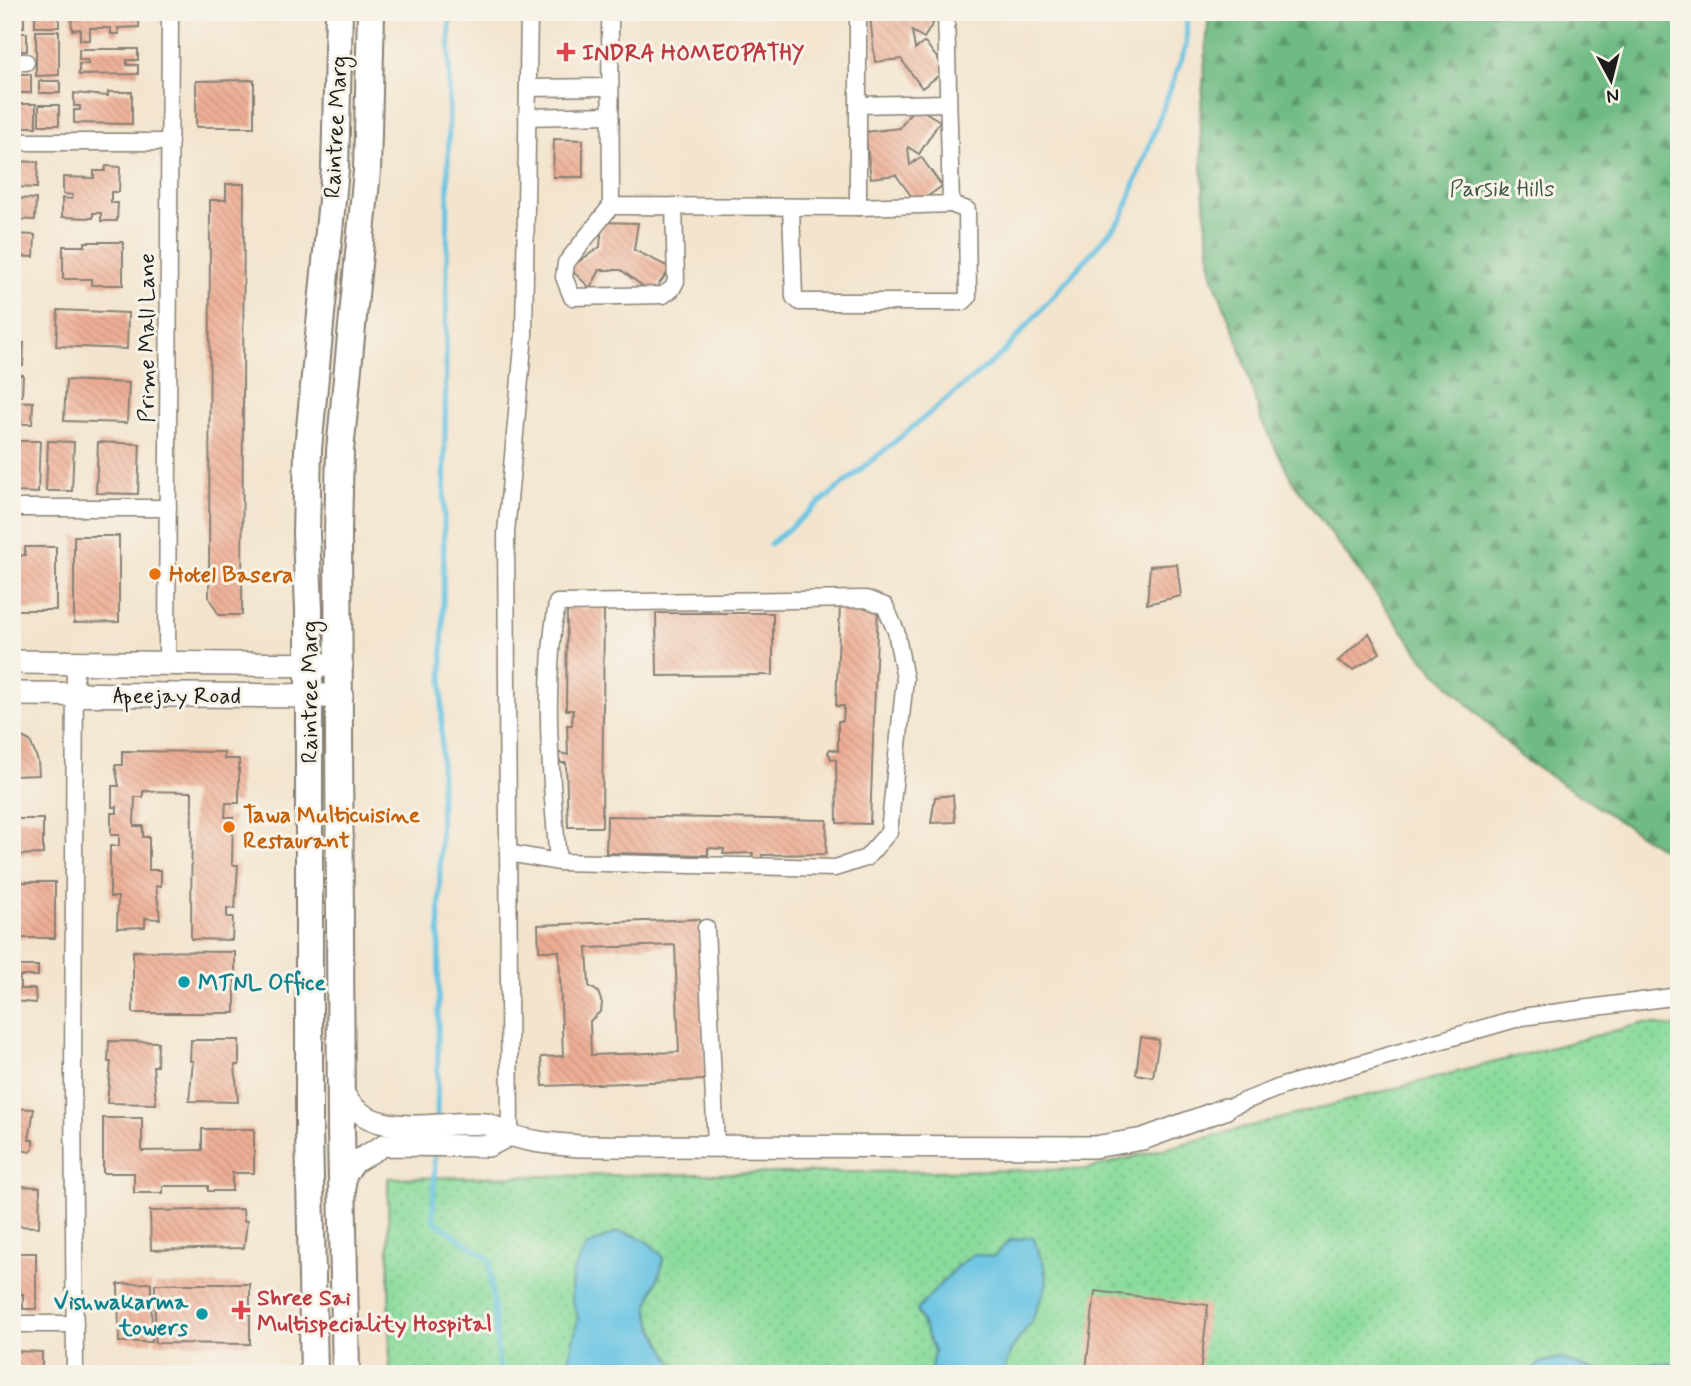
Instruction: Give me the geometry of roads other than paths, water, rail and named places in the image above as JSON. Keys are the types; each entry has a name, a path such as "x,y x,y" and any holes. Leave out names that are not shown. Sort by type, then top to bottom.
{"main road":[{"name":"Raintree Marg","path":"314,1374 309,1131 308,449 335,169 339,12"},
{"name":"Raintree Marg","path":"346,1374 342,1090 340,450 367,171 371,12"},
{"name":"Apeejay Road","path":"12,662 341,665"},
{"name":"Apeejay Road","path":"12,694 341,696"}],"street":[{"name":"Prime Mall Lane","path":"167,664 170,12"},
{"path":"510,1135 506,533 524,335 529,12"},
{"path":"610,12 608,87 611,206 566,263 564,277 572,297 663,295 672,289 676,281 674,206"},
{"path":"858,12 858,207"},
{"path":"946,12 951,204"},
{"path":"528,88 608,87"},
{"path":"858,105 947,103"},
{"path":"527,117 609,115"},
{"path":"12,142 170,142"},
{"path":"611,206 858,207 951,204 967,210 968,297 963,302 800,302 794,297 791,207"},
{"path":"12,508 168,508"},
{"path":"508,853 558,862 835,868 866,858 889,832 905,679 896,631 885,606 866,599 557,603 550,646 550,762 558,862"},
{"path":"75,663 75,1374"},
{"path":"706,928 716,1146"},
{"path":"344,1180 355,1162 373,1149 414,1135 452,1135 488,1124 510,1135 545,1143 580,1146 1094,1147 1143,1139 1283,1086 1522,1017 1679,996"},
{"path":"342,1090 351,1106 365,1118 414,1135"},
{"path":"12,1324 75,1324"}],"water":[{"path":"617,1232 643,1239 663,1257 650,1299 650,1315 677,1374 566,1374 578,1318 571,1296 572,1273 587,1246"},
{"path":"1033,1237 1044,1265 1047,1283 1032,1321 1011,1350 1003,1374 930,1374 934,1351 917,1310 955,1268 974,1254 993,1257 1010,1240"},
{"path":"1559,1358 1601,1371 1668,1364 1679,1366 1679,1374 1530,1374 1540,1363"}],"waterway":[{"path":"437,1121 450,12"},
{"path":"770,544 1003,353 1122,218 1186,47 1187,12"},
{"path":"435,1151 433,1220 489,1259 500,1374"}],"place":[{"name":"INDRA HOMEOPATHY","path":"566,52"},
{"name":"Hotel Basera","path":"155,574"},
{"name":"Tawa Multicuisine Restaurant","path":"229,827"},
{"name":"MTNL Office","path":"184,982"},
{"name":"Shree Sai Multispeciality Hospital","path":"241,1310"},
{"name":"Vishwakarma towers","path":"202,1314"}],"park label":[{"name":"Parsik Hills","path":"1502,188"}]}
